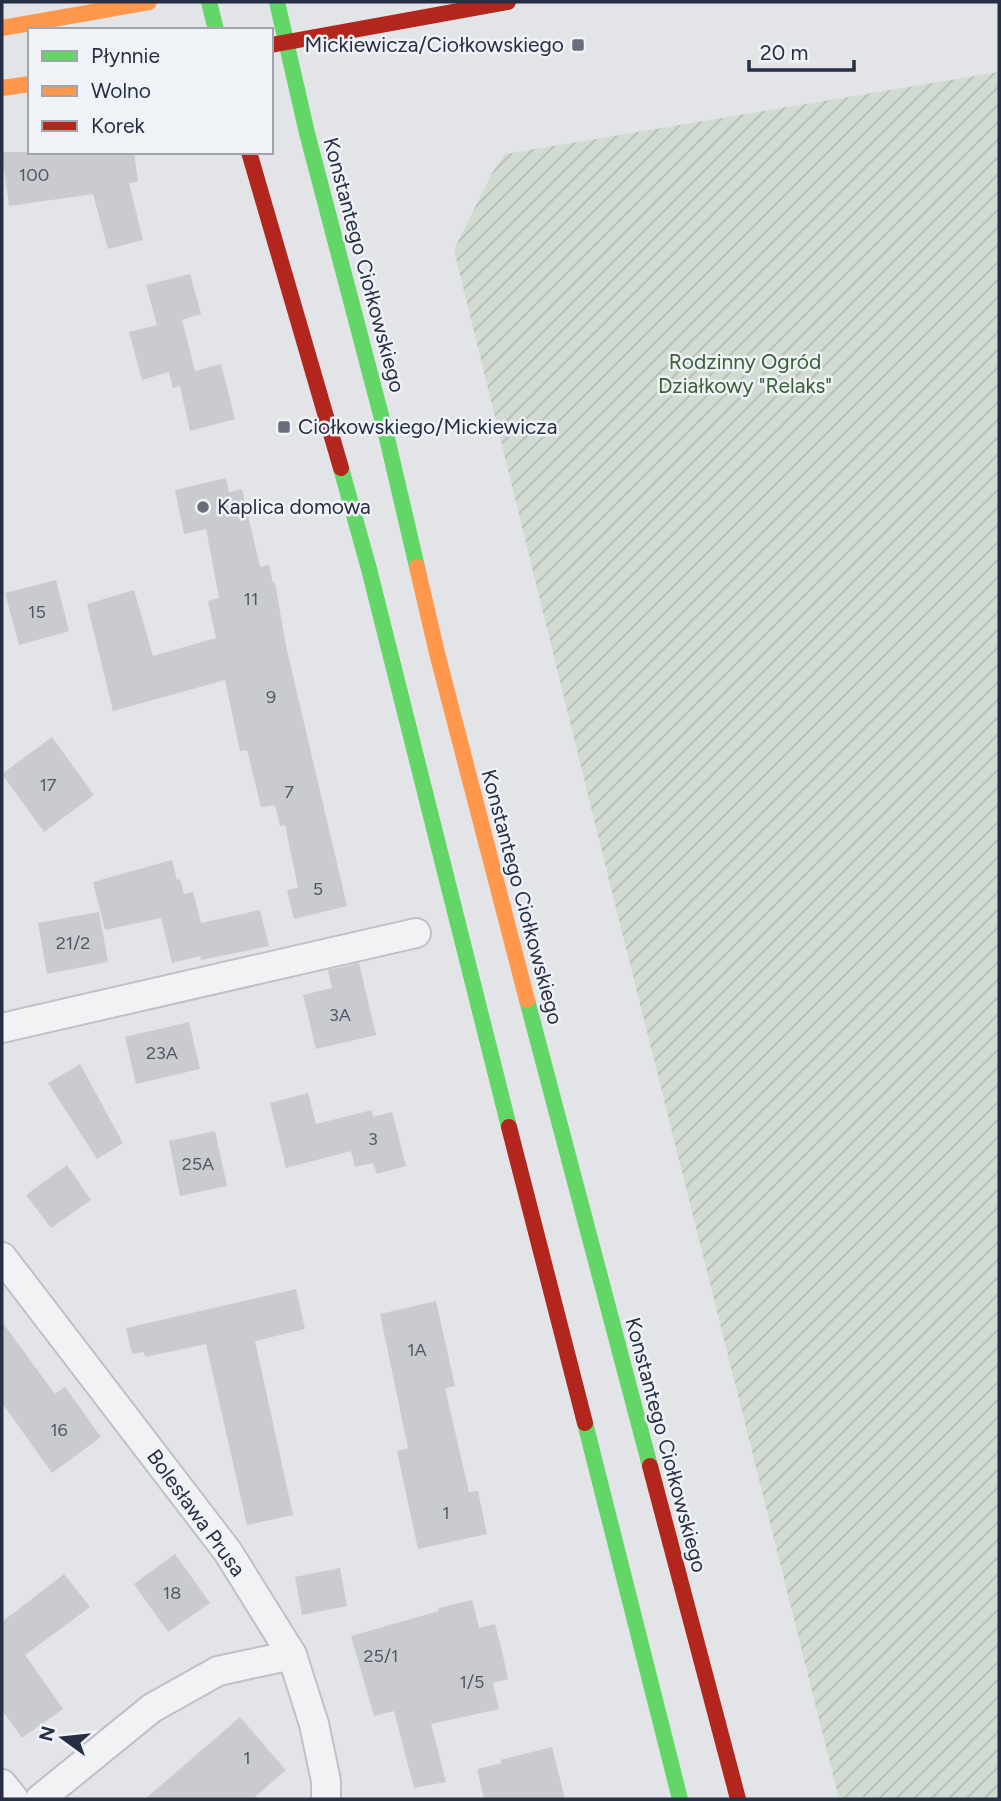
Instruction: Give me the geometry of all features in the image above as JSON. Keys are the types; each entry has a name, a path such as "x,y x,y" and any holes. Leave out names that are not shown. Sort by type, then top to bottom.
{"main road":[{"path":"2,28 149,2"},
{"path":"209,2 216,28"},
{"name":"Konstantego Ciołkowskiego","path":"277,2 278,43 326,203 387,438 437,653 517,967 738,1799"},
{"path":"437,2 452,11"},
{"path":"278,43 508,2"},
{"path":"68,17 79,19 88,28"},
{"path":"2,88 28,84"},
{"path":"250,154 369,569 680,1799"},
{"path":"303,183 312,187 326,203"},
{"path":"265,213 275,192"}],"street":[{"path":"2,1028 416,933"},
{"name":"Bolesława Prusa","path":"2,1257 228,1552 292,1655 314,1724 326,1781 326,1799"},
{"path":"40,1799 152,1708 218,1671 292,1655"},
{"path":"2,1784 14,1799"}],"green space":[{"name":"Rodzinny Ogród Działkowy \"Relaks\"","path":"999,72 999,1799 839,1799 454,250 492,173 505,154"}],"building":[{"path":"2,152 134,154 138,182 129,183 143,240 108,249 93,194 9,206"},
{"path":"190,274 201,314 182,320 195,371 221,364 235,419 190,431 180,386 173,388 169,372 142,380 129,332 157,325 146,285"},
{"path":"226,478 229,492 242,489 260,567 269,565 275,583 286,646 347,906 294,919 287,890 298,888 285,825 280,826 275,805 261,807 247,750 240,751 225,680 113,711 87,604 134,590 153,656 216,638 208,601 219,598 206,529 184,534 175,490"},
{"path":"56,580 69,631 19,645 5,593"},
{"path":"52,737 94,795 44,832 2,774"},
{"path":"172,860 184,894 193,892 201,923 260,910 269,946 172,963 161,918 105,930 93,882"},
{"path":"99,912 108,962 47,974 38,923"},
{"path":"359,963 376,1035 316,1049 303,995 332,988 328,970"},
{"path":"189,1022 200,1069 136,1084 125,1037"},
{"path":"80,1064 123,1143 97,1159 48,1083"},
{"path":"308,1093 316,1124 372,1110 373,1117 392,1112 406,1166 377,1174 373,1163 355,1167 351,1151 286,1168 270,1103"},
{"path":"215,1131 227,1186 180,1196 169,1141"},
{"path":"67,1165 91,1200 51,1228 26,1195"},
{"path":"296,1289 305,1329 255,1341 293,1515 247,1525 206,1344 145,1357 144,1352 132,1354 126,1328"},
{"path":"436,1301 455,1386 445,1388 469,1492 478,1491 487,1534 418,1549 397,1451 408,1448 380,1314"},
{"path":"2,1322 55,1394 65,1387 101,1437 52,1473 2,1403"},
{"path":"175,1554 210,1603 168,1632 134,1584"},
{"path":"340,1568 347,1606 302,1615 295,1577"},
{"path":"64,1574 90,1607 25,1655 63,1709 22,1738 2,1710 2,1622"},
{"path":"472,1600 479,1628 495,1624 502,1651 508,1679 493,1683 499,1709 431,1724 446,1782 414,1788 394,1711 374,1716 351,1636"},
{"path":"240,1717 286,1770 253,1799 145,1799"},
{"path":"552,1747 565,1799 484,1799 477,1769 502,1763 500,1760"}],"traffic: fast":[{"path":"209,2 216,28"},
{"path":"277,2 307,133 387,438 417,567"},
{"path":"341,468 369,569 509,1127"},
{"path":"527,1000 650,1466"},
{"path":"585,1423 680,1799"}],"traffic: slow":[{"path":"2,28 149,2"},
{"path":"2,88 28,84"},
{"path":"417,567 527,1000"}],"traffic: jam":[{"path":"273,45 508,2"},
{"path":"250,154 341,468"},
{"path":"509,1127 585,1423"},
{"path":"650,1466 738,1799"}],"place":[{"name":"Mickiewicza/Ciołkowskiego","path":"578,45"},
{"name":"Ciołkowskiego/Mickiewicza","path":"284,427"},
{"name":"Kaplica domowa","path":"203,507"}]}
